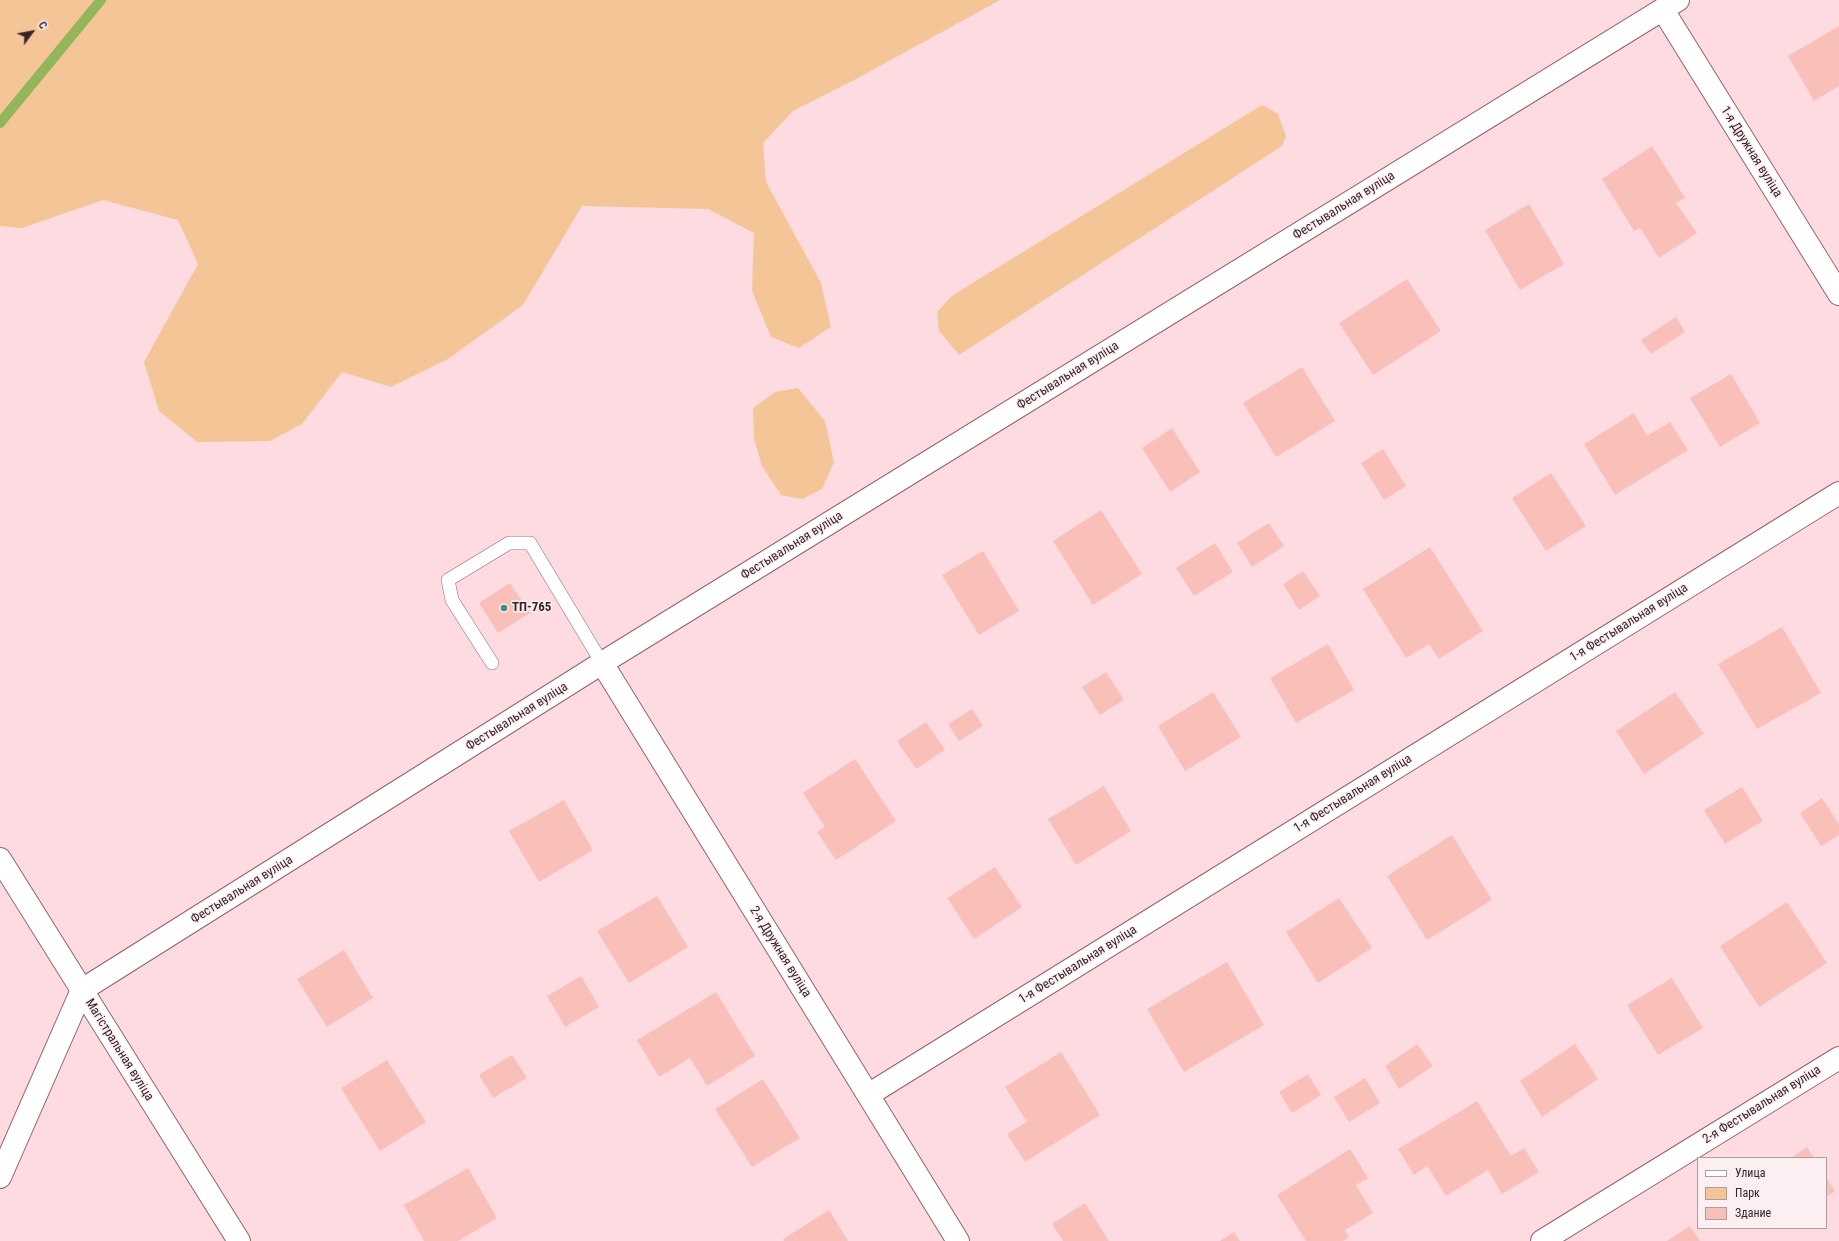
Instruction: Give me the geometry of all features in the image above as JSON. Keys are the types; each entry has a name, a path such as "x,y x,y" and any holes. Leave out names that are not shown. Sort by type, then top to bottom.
{"street":[{"name":"1-я Дружная вуліца","path":"1671,5 1839,294"},
{"name":"Фестывальная вуліца","path":"82,990 602,664 1671,5"},
{"name":"1-я Фестывальная вуліца","path":"868,1095 1839,493"},
{"name":"2-я Дружная вуліца","path":"602,664 958,1241"},
{"name":"Магістральная вуліца","path":"0,859 238,1241"},
{"path":"0,1177 82,990"},
{"name":"2-я Фестывальная вуліца","path":"1542,1241 1839,1058"}],"lane":[{"path":"492,663 452,600 448,580 509,543 530,543 602,664"}],"green space":[{"path":"0,0 1000,0 860,77 793,111 763,143 766,182 821,283 831,327 799,348 771,337 752,291 754,233 708,209 582,206 523,305 448,359 391,387 342,372 302,424 270,441 197,442 159,411 144,362 198,264 178,220 103,200 22,228 0,226"},
{"path":"1262,105 1278,114 1286,136 1282,146 959,355 939,331 937,312 953,295"},
{"path":"798,388 825,421 834,462 822,489 802,499 781,495 762,466 754,439 753,408 775,392"}],"building":[{"path":"1839,26 1839,86 1814,101 1788,56"},
{"path":"1652,146 1685,198 1676,203 1697,233 1659,258 1640,228 1634,231 1602,179"},
{"path":"1529,204 1564,264 1520,290 1485,230"},
{"path":"1407,279 1441,331 1373,375 1339,323"},
{"path":"1676,317 1685,332 1651,354 1641,340"},
{"path":"1302,367 1335,421 1276,457 1243,403"},
{"path":"1731,374 1760,423 1720,447 1690,398"},
{"path":"1634,413 1647,436 1670,422 1688,450 1615,495 1584,444"},
{"path":"1172,428 1200,472 1170,492 1142,448"},
{"path":"1383,449 1406,486 1384,500 1361,463"},
{"path":"1551,473 1586,526 1546,551 1512,498"},
{"path":"1101,510 1142,574 1093,605 1053,541"},
{"path":"1269,523 1284,546 1252,567 1237,543"},
{"path":"1215,543 1233,572 1194,596 1176,568"},
{"path":"1430,547 1483,631 1439,659 1429,644 1406,658 1363,589"},
{"path":"983,551 1019,611 979,635 942,575"},
{"path":"1303,571 1320,596 1299,610 1283,584"},
{"name":"ТП-765","path":"510,583 530,613 498,633 479,603"},
{"path":"1782,627 1821,693 1757,729 1718,664"},
{"path":"1328,644 1354,690 1296,723 1270,678"},
{"path":"1106,672 1124,700 1100,715 1082,687"},
{"path":"1213,692 1241,737 1185,771 1158,726"},
{"path":"1675,692 1704,734 1644,774 1616,731"},
{"path":"972,709 983,726 959,741 948,724"},
{"path":"926,722 945,750 916,769 897,741"},
{"path":"855,759 896,821 836,860 817,832 825,827 803,793"},
{"path":"1104,786 1131,831 1076,865 1048,819"},
{"path":"1742,787 1763,821 1725,844 1704,810"},
{"path":"1822,798 1839,824 1839,835 1821,846 1800,813"},
{"path":"564,800 593,850 539,882 509,831"},
{"path":"1452,835 1492,900 1427,940 1387,876"},
{"path":"995,867 1022,907 974,939 947,898"},
{"path":"657,896 688,947 629,983 597,931"},
{"path":"1339,898 1372,948 1318,983 1286,932"},
{"path":"1787,902 1827,963 1759,1007 1720,946"},
{"path":"344,950 373,998 327,1027 297,979"},
{"path":"1227,962 1264,1025 1184,1072 1147,1009"},
{"path":"581,976 599,1007 565,1027 547,996"},
{"path":"1672,978 1703,1028 1658,1055 1627,1005"},
{"path":"716,992 755,1056 707,1086 690,1058 659,1077 637,1040"},
{"path":"1417,1044 1433,1066 1399,1089 1385,1066"},
{"path":"1575,1044 1598,1079 1542,1117 1520,1081"},
{"path":"1061,1052 1100,1115 1025,1162 1007,1134 1027,1122 1005,1087"},
{"path":"512,1055 527,1078 493,1098 479,1075"},
{"path":"387,1060 426,1122 380,1151 341,1088"},
{"path":"1308,1074 1321,1095 1292,1113 1279,1092"},
{"path":"1365,1078 1380,1103 1349,1122 1334,1097"},
{"path":"763,1079 800,1138 752,1167 715,1109"},
{"path":"1477,1101 1511,1156 1524,1148 1539,1172 1502,1194 1488,1170 1446,1196 1427,1166 1414,1175 1398,1149"},
{"path":"1807,1147 1813,1157 1792,1157"},
{"path":"1350,1149 1368,1178 1356,1185 1373,1213 1345,1230 1349,1237 1343,1241 1306,1241 1277,1195"},
{"path":"468,1168 497,1218 458,1241 424,1241 404,1205"},
{"path":"1827,1179 1835,1191 1827,1196"},
{"path":"1085,1203 1109,1241 1063,1241 1052,1224"},
{"path":"829,1210 848,1241 784,1241 783,1239"},
{"path":"1690,1226 1700,1241 1667,1241"},
{"path":"1234,1232 1240,1241 1220,1241"}],"waterway":[{"path":"0,123 101,0"}],"place":[{"name":"ТП-765","path":"504,608"}]}
